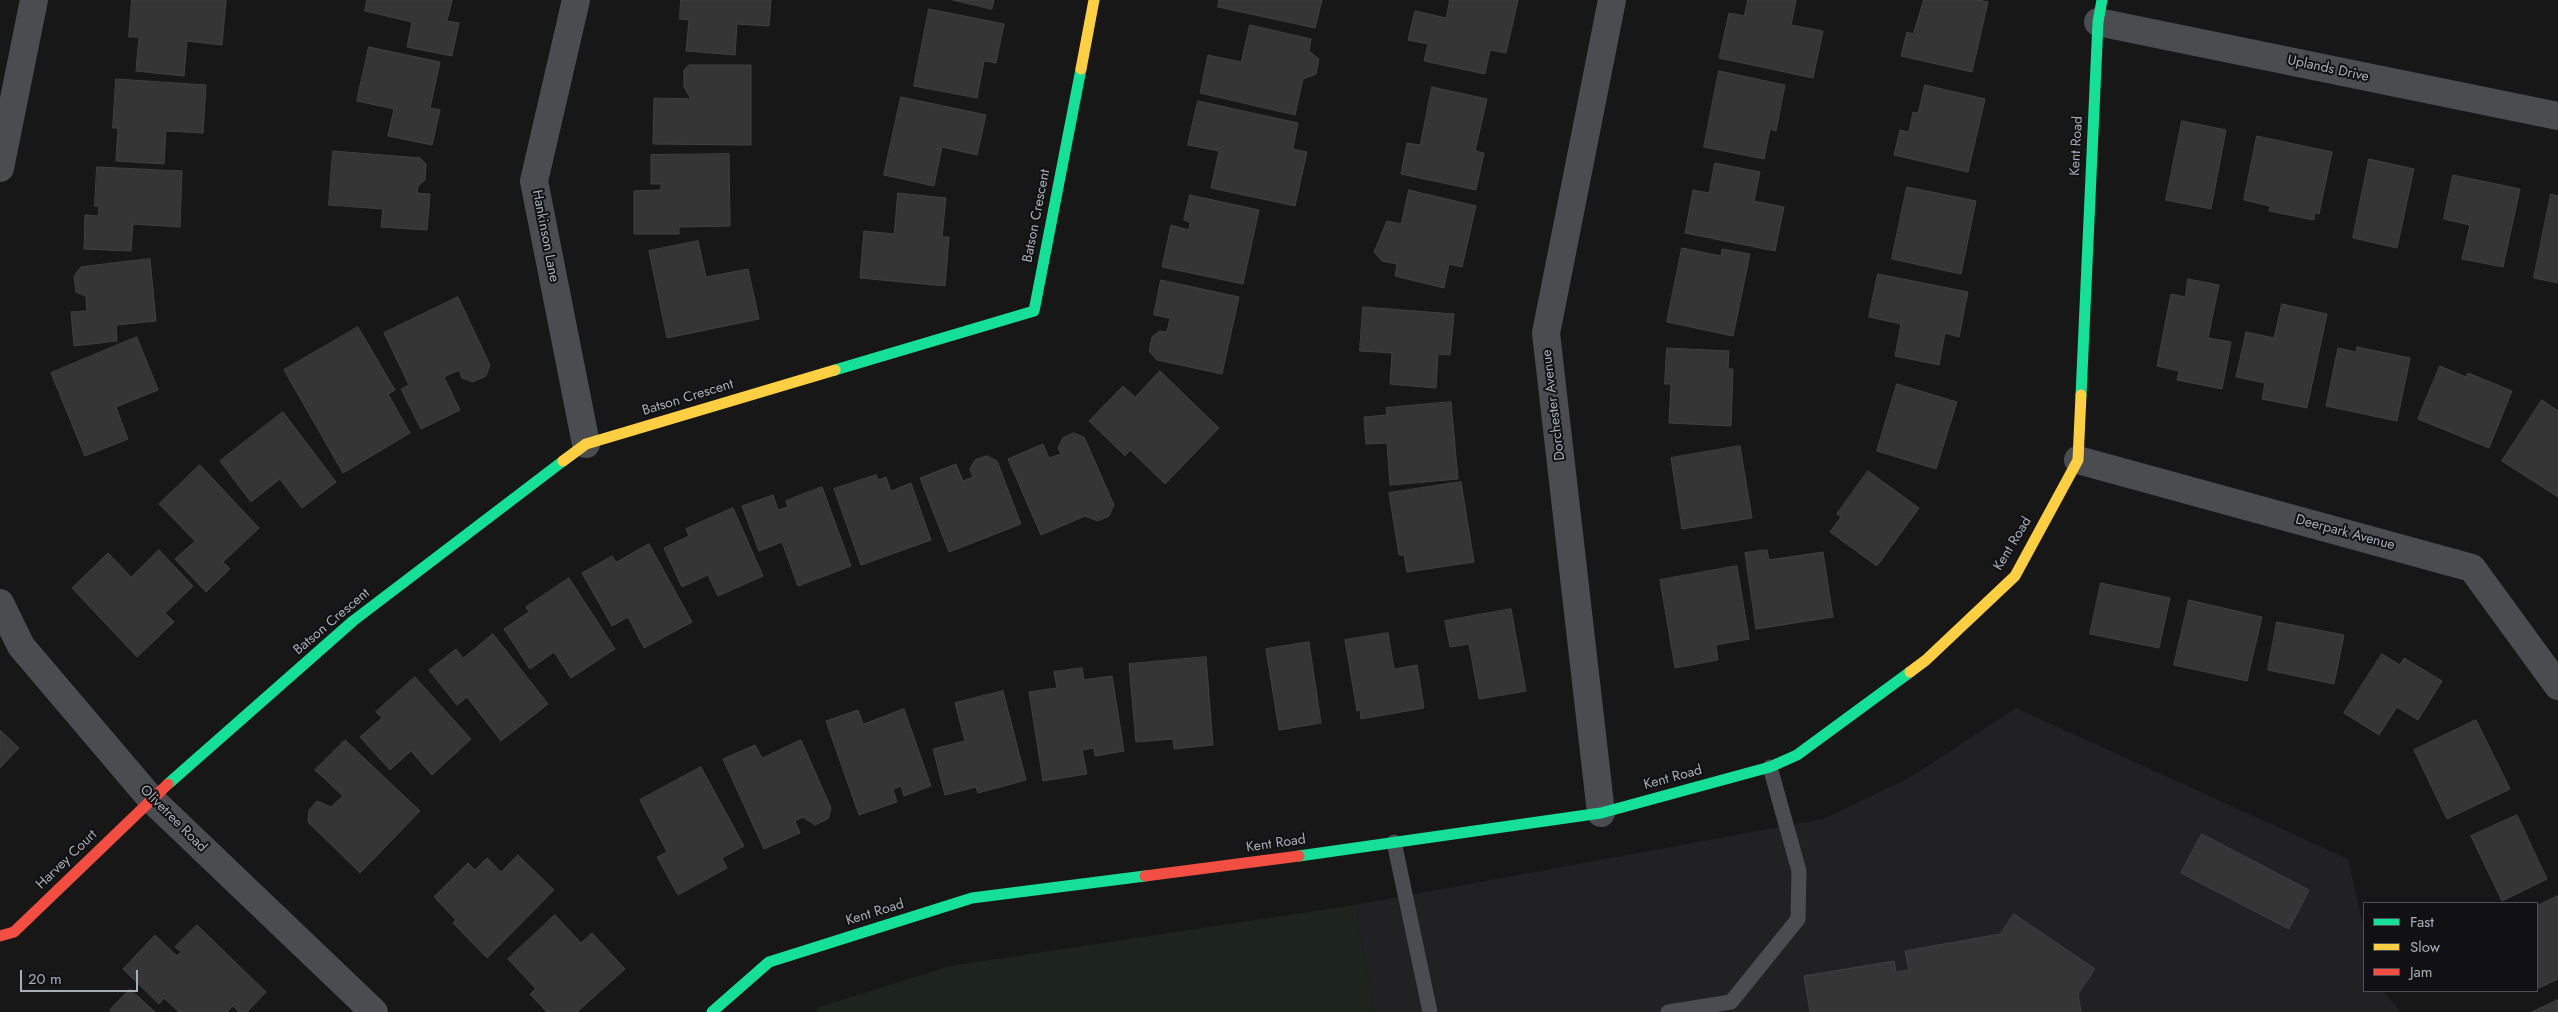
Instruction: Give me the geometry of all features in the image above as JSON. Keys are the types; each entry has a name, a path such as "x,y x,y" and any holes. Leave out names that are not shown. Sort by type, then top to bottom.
{"street":[{"path":"0,168 34,0"},
{"name":"Hankinson Lane","path":"576,0 534,181 586,444"},
{"name":"Batson Crescent","path":"151,799 353,622 586,444 1034,311 1094,0"},
{"name":"Dorchester Avenue","path":"1601,814 1546,333 1612,0"},
{"name":"Kent Road","path":"712,1012 769,962 972,898 1601,814 1770,767 1797,755 1926,660 2016,576 2078,460 2100,11"},
{"name":"Uplands Drive","path":"2100,11 2558,116"},
{"name":"Deerpark Avenue","path":"2078,460 2472,568 2558,686"},
{"name":"Olivetree Road","path":"0,603 20,646 151,799 374,1012"},
{"name":"Harvey Court","path":"0,936 14,932 151,799"}],"lane":[{"path":"1668,1012 1731,1002 1798,919 1799,871 1770,767"},
{"path":"1394,842 1430,1012"}],"shaded area":[{"path":"2016,708 2348,859 2363,925 2363,992 2384,992 2401,1012 1374,1012 1355,905 1823,819 1911,777"},
{"path":"1355,905 1374,1012 818,1012 816,1008 950,966"}],"building":[{"path":"132,0 226,0 222,45 187,41 184,76 136,71 139,37 129,37"},
{"path":"367,0 452,0 447,21 459,23 452,56 407,47 412,22 365,11"},
{"path":"681,0 771,0 769,26 737,24 735,55 686,51 689,20 680,19"},
{"path":"953,0 994,0 992,9"},
{"path":"1219,0 1322,0 1315,28 1218,7"},
{"path":"1450,0 1518,0 1506,53 1490,50 1485,74 1424,61 1428,44 1408,40 1415,11 1446,18"},
{"path":"1748,0 1796,0 1791,25 1823,31 1813,78 1719,58 1729,13 1744,16"},
{"path":"1924,0 1979,0 1988,2 1972,72 1901,56 1907,32 1913,34"},
{"path":"929,9 1004,24 996,63 984,61 977,98 914,86"},
{"path":"1250,25 1311,39 1309,51 1319,59 1316,74 1303,79 1295,115 1200,93 1208,55 1241,62"},
{"path":"369,47 440,62 430,108 440,110 432,145 388,136 394,109 357,101"},
{"path":"689,65 751,65 751,145 653,144 654,98 691,99 684,87 684,70"},
{"path":"1719,71 1785,85 1776,131 1770,129 1764,159 1704,147"},
{"path":"116,79 206,85 203,133 166,131 164,164 116,161 118,128 113,128"},
{"path":"1925,85 1985,99 1968,172 1894,155 1900,130 1909,132 1913,112 1918,113"},
{"path":"1432,87 1487,99 1475,151 1484,153 1476,190 1401,174 1407,143 1420,145"},
{"path":"901,97 986,115 977,155 942,147 934,186 884,175"},
{"path":"1198,101 1298,123 1293,149 1307,152 1295,206 1211,188 1219,151 1188,145"},
{"path":"2182,121 2226,130 2211,209 2166,200"},
{"path":"2257,136 2332,152 2319,214 2315,212 2314,220 2269,211 2270,206 2244,200"},
{"path":"333,151 420,158 426,164 425,180 418,186 417,193 430,194 427,230 381,227 383,209 329,205"},
{"path":"729,154 730,226 679,227 679,234 634,234 634,191 661,190 661,184 651,184 651,155"},
{"path":"2369,159 2414,169 2397,248 2353,238"},
{"path":"1715,163 1760,172 1754,201 1784,207 1775,251 1685,233 1693,190 1709,193"},
{"path":"97,167 182,171 180,227 133,224 131,251 84,249 85,215 98,216 99,206 95,206"},
{"path":"2453,175 2520,189 2503,267 2462,259 2470,225 2444,219"},
{"path":"1907,187 1976,201 1961,274 1892,259"},
{"path":"1409,190 1476,206 1462,267 1449,264 1444,288 1395,276 1397,264 1382,261 1374,252 1387,221 1401,224"},
{"path":"898,193 946,198 942,237 949,237 945,286 860,278 864,231 894,234"},
{"path":"2551,194 2558,196 2558,283 2534,278"},
{"path":"1190,195 1259,210 1243,284 1162,267 1171,225 1189,230 1190,222 1184,220"},
{"path":"698,241 706,277 748,269 759,319 667,338 649,251"},
{"path":"1682,248 1721,256 1722,249 1750,254 1733,336 1667,322"},
{"path":"150,259 156,321 116,325 117,341 74,346 71,312 87,311 86,296 76,292 74,276 81,267"},
{"path":"1878,274 1968,292 1959,337 1945,333 1939,365 1895,356 1901,324 1869,317"},
{"path":"2188,279 2219,285 2208,338 2231,342 2222,389 2177,380 2179,371 2157,366 2171,294 2185,297"},
{"path":"1161,280 1239,297 1222,374 1157,360 1149,351 1152,337 1159,331 1167,332 1170,318 1154,315"},
{"path":"458,297 490,365 486,376 473,382 462,378 459,370 444,377 460,410 421,429 401,389 409,385 384,333"},
{"path":"2282,304 2327,314 2307,408 2262,399 2265,383 2236,377 2246,332 2274,338"},
{"path":"1363,307 1454,314 1450,355 1438,354 1436,388 1390,384 1392,353 1360,351"},
{"path":"358,327 395,390 388,394 410,433 343,473 284,370"},
{"path":"137,337 158,390 116,407 128,439 85,456 51,373"},
{"path":"2357,347 2410,358 2397,421 2326,406 2338,348 2356,352"},
{"path":"1667,348 1729,351 1728,369 1733,369 1731,426 1669,423 1671,384 1665,384"},
{"path":"2440,366 2466,377 2468,373 2512,391 2489,448 2418,419"},
{"path":"1160,371 1219,428 1165,484 1130,450 1125,456 1089,421 1123,386 1135,397"},
{"path":"1897,384 1957,402 1936,469 1877,451"},
{"path":"2542,400 2558,411 2558,497 2502,461"},
{"path":"1451,402 1458,479 1390,485 1387,443 1366,444 1364,417 1387,415 1386,408"},
{"path":"283,412 336,482 302,508 280,479 251,502 220,461"},
{"path":"1074,433 1084,437 1114,505 1109,516 1098,521 1085,516 1041,535 1008,459 1043,444 1049,458 1061,454 1058,448 1063,438"},
{"path":"1740,446 1752,518 1682,529 1671,458"},
{"path":"987,456 997,461 1021,524 949,552 920,478 956,464 963,481 973,477 970,469 975,460"},
{"path":"200,465 259,528 223,562 230,569 206,592 175,559 195,541 159,504"},
{"path":"1868,471 1919,508 1877,566 1830,532 1841,517 1837,514"},
{"path":"876,475 878,480 886,477 891,491 911,483 931,540 861,565 834,489"},
{"path":"1461,482 1474,562 1407,572 1404,555 1399,555 1389,493"},
{"path":"822,487 851,566 798,586 782,542 759,551 742,506 773,495 778,510 788,507 786,501"},
{"path":"733,508 763,576 718,596 708,575 682,587 664,548 689,536 686,529"},
{"path":"649,544 692,622 644,648 628,617 612,626 582,573 612,556 616,562"},
{"path":"159,550 193,586 165,613 174,622 137,657 72,588 108,553 131,577"},
{"path":"1767,550 1769,560 1823,552 1833,617 1756,629 1745,553"},
{"path":"1737,566 1749,639 1716,645 1718,660 1675,668 1660,580"},
{"path":"569,578 615,649 571,678 554,652 530,669 504,629 529,612 526,607"},
{"path":"2101,583 2170,598 2159,648 2090,634"},
{"path":"2189,600 2262,617 2247,681 2174,665"},
{"path":"1511,609 1526,691 1479,699 1469,644 1450,647 1445,621"},
{"path":"2277,622 2344,635 2334,684 2268,670"},
{"path":"1388,633 1394,669 1417,665 1424,708 1361,719 1360,710 1357,711 1345,640"},
{"path":"493,634 548,704 501,741 467,697 457,705 429,670 456,649 463,658"},
{"path":"1309,642 1321,723 1279,730 1266,649"},
{"path":"2382,654 2400,665 2404,658 2442,681 2418,720 2397,707 2379,735 2344,713"},
{"path":"1206,657 1213,745 1174,749 1173,739 1136,742 1129,664"},
{"path":"1082,668 1084,680 1112,676 1124,751 1095,756 1094,748 1082,750 1087,774 1043,781 1029,692 1057,688 1054,672"},
{"path":"415,677 471,739 432,775 411,751 390,770 360,737 382,718 376,712"},
{"path":"1003,691 1026,780 978,793 976,787 945,795 933,749 965,741 955,703"},
{"path":"904,709 931,786 904,796 901,786 893,789 897,802 859,815 826,721 858,710 863,724"},
{"path":"2476,720 2510,789 2447,819 2414,750"},
{"path":"0,730 19,748 0,768"},
{"path":"345,740 420,811 360,873 308,822 309,810 317,801 331,807 343,796 315,770"},
{"path":"801,740 831,808 828,819 815,825 803,817 795,821 800,833 764,849 723,759 755,745 762,758"},
{"path":"701,767 744,846 722,858 727,868 678,895 657,857 667,852 640,800"},
{"path":"2517,815 2547,879 2502,901 2471,836"},
{"path":"2202,834 2309,890 2289,929 2181,873"},
{"path":"518,855 554,890 487,958 453,923 456,920 434,897 468,863 475,870 487,858 501,872"},
{"path":"2558,896 2558,979 2539,988 2538,986 2538,906"},
{"path":"2014,914 2095,969 2078,994 2081,1012 1810,1012 1804,976 1894,961 1896,972 1909,970 1905,951 2000,934"},
{"path":"555,915 581,943 592,933 625,969 577,1012 547,1012 530,994 536,989 508,959"},
{"path":"197,925 266,992 247,1012 239,1012 233,1006 227,1012 179,1012 164,998 159,1004 123,969 155,935 177,956 181,952 175,947"},
{"path":"130,989 155,1012 112,1012 110,1010"},
{"path":"2558,1000 2558,1012 2532,1012"}],"traffic: fast":[{"path":"2081,395 2098,22 2102,0"},
{"path":"835,370 1034,311 1081,69"},
{"path":"168,784 353,621 563,461"},
{"path":"1299,856 1601,813 1770,767 1797,755 1910,672"},
{"path":"712,1012 769,962 972,898 1145,876"}],"traffic: slow":[{"path":"1081,69 1094,0"},
{"path":"563,461 586,444 835,370"},
{"path":"1910,672 1926,660 2015,576 2078,460 2081,395"}],"traffic: jam":[{"path":"0,936 14,932 168,784"},
{"path":"1145,876 1299,856"}]}
